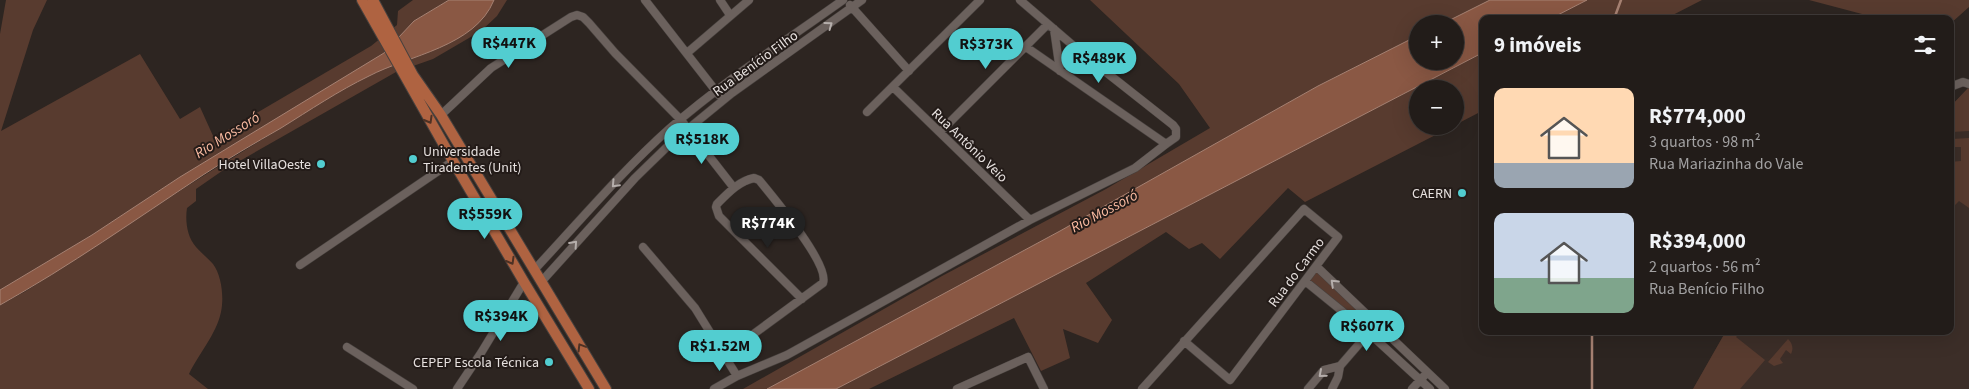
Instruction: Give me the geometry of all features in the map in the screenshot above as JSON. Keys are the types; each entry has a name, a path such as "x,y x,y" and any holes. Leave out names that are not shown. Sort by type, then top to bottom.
{"main road":[{"path":"362,0 386,32"},
{"path":"374,0 386,32 453,161 589,389"},
{"path":"410,76 441,115 606,389"},
{"path":"486,217 499,210"}],"street":[{"path":"646,0 723,100"},
{"path":"720,0 730,16"},
{"path":"687,52 749,0"},
{"path":"844,0 909,71"},
{"name":"Rua Benício Filho","path":"535,269 638,160 681,120 716,92 844,0"},
{"name":"Rua Benício Filho","path":"542,280 646,168 688,129 723,100 862,0"},
{"path":"867,112 980,0"},
{"path":"714,389 737,376 788,355 1030,220 1135,168 1177,134 1173,126 1020,0"},
{"path":"441,115 486,72 502,60 577,15 583,17 589,23 615,53 681,120 734,188"},
{"path":"940,132 1026,47 1051,26"},
{"path":"1051,26 1060,71"},
{"path":"1026,47 1166,144"},
{"path":"1954,85 1963,82 1969,84"},
{"name":"Rua Antônio Veio","path":"893,87 1030,220"},
{"path":"638,160 646,168"},
{"path":"300,266 453,161"},
{"path":"724,355 802,299 824,281 822,270 795,225 759,180 750,179 734,188 718,204 717,211 719,216 802,299"},
{"name":"Rua do Carmo","path":"1142,389 1184,342 1304,209 1338,237 1230,380 1184,342"},
{"path":"578,222 587,231"},
{"path":"643,247 695,308 737,376"},
{"path":"1316,266 1445,389"},
{"path":"1305,280 1369,333 1430,389"},
{"path":"457,389 524,282"},
{"path":"1332,389 1338,377 1340,366 1376,324"},
{"path":"347,347 413,389"},
{"path":"957,389 1028,356 1044,389"},
{"path":"1308,389 1324,370 1340,366"},
{"path":"1412,389 1427,372"}],"shaded area":[{"path":"6,0 47,0 33,30 1,131 140,54 180,119 200,107 214,138 371,46 397,25 398,11 413,0 449,0 414,21 385,53 180,177 92,235 0,290 0,34"},
{"path":"494,0 507,0 497,16 481,31 433,59 396,72 222,171 196,189 196,201 187,208 187,229 193,243 216,269 222,294 219,320 189,374 208,389 0,389 0,305 26,291 176,193 332,96 372,74 458,38 485,15"},
{"path":"1090,0 1490,0 1460,15 1409,15 1409,40 1318,86 1060,231 767,389 743,389 942,276 1106,189 1210,128 1179,84"},
{"path":"1587,0 1702,0 1673,15 1558,15"},
{"path":"1809,0 1969,0 1969,7 1954,20 1954,15 1866,15"},
{"path":"1479,55 1479,113 1464,120 1464,80 1430,80 1449,70 1464,70 1464,62"},
{"path":"1969,87 1969,389 1693,389 1724,335 1954,335 1954,103"},
{"path":"1969,87 1969,131 1954,132 1954,103"},
{"path":"1409,91 1409,135 1435,135 1305,202 1288,188 1220,259 1202,243 1189,249 1166,232 1086,283 1112,320 1098,343 1063,329 1070,358 1041,371 1014,318 869,389 836,389"},
{"path":"1969,138 1969,208 1959,201 1954,206 1954,162 1961,161 1961,147 1954,147 1954,139"},
{"path":"1316,271 1369,322 1364,326 1310,280"},
{"path":"1724,335 1738,335 1736,337 1765,360 1740,389 1693,389"},
{"path":"1788,339 1792,346 1791,354 1786,350 1780,359 1783,363 1774,366 1768,362"}],"water":[{"path":"449,0 494,0 485,16 472,29 457,39 385,69 335,94 213,169 77,258 0,305 0,290 92,235 180,177 384,53 414,21"},
{"path":"1490,0 1587,0 1558,15 1479,15 1479,55 1464,62 1464,15 1460,15"},
{"name":"Rio Mossoró","path":"1409,40 1409,70 1449,70 1430,80 1409,80 1409,91 836,389 767,389 1060,231 1318,86"}],"waterway":[{"path":"1615,15 1621,0"},
{"path":"1592,335 1592,389"}],"place":[{"name":"Universidade Tiradentes (Unit)","path":"413,159"},
{"name":"Hotel VillaOeste","path":"321,164"},
{"name":"CAERN","path":"1462,193"},
{"name":"CEPEP Escola Técnica","path":"549,362"}]}
